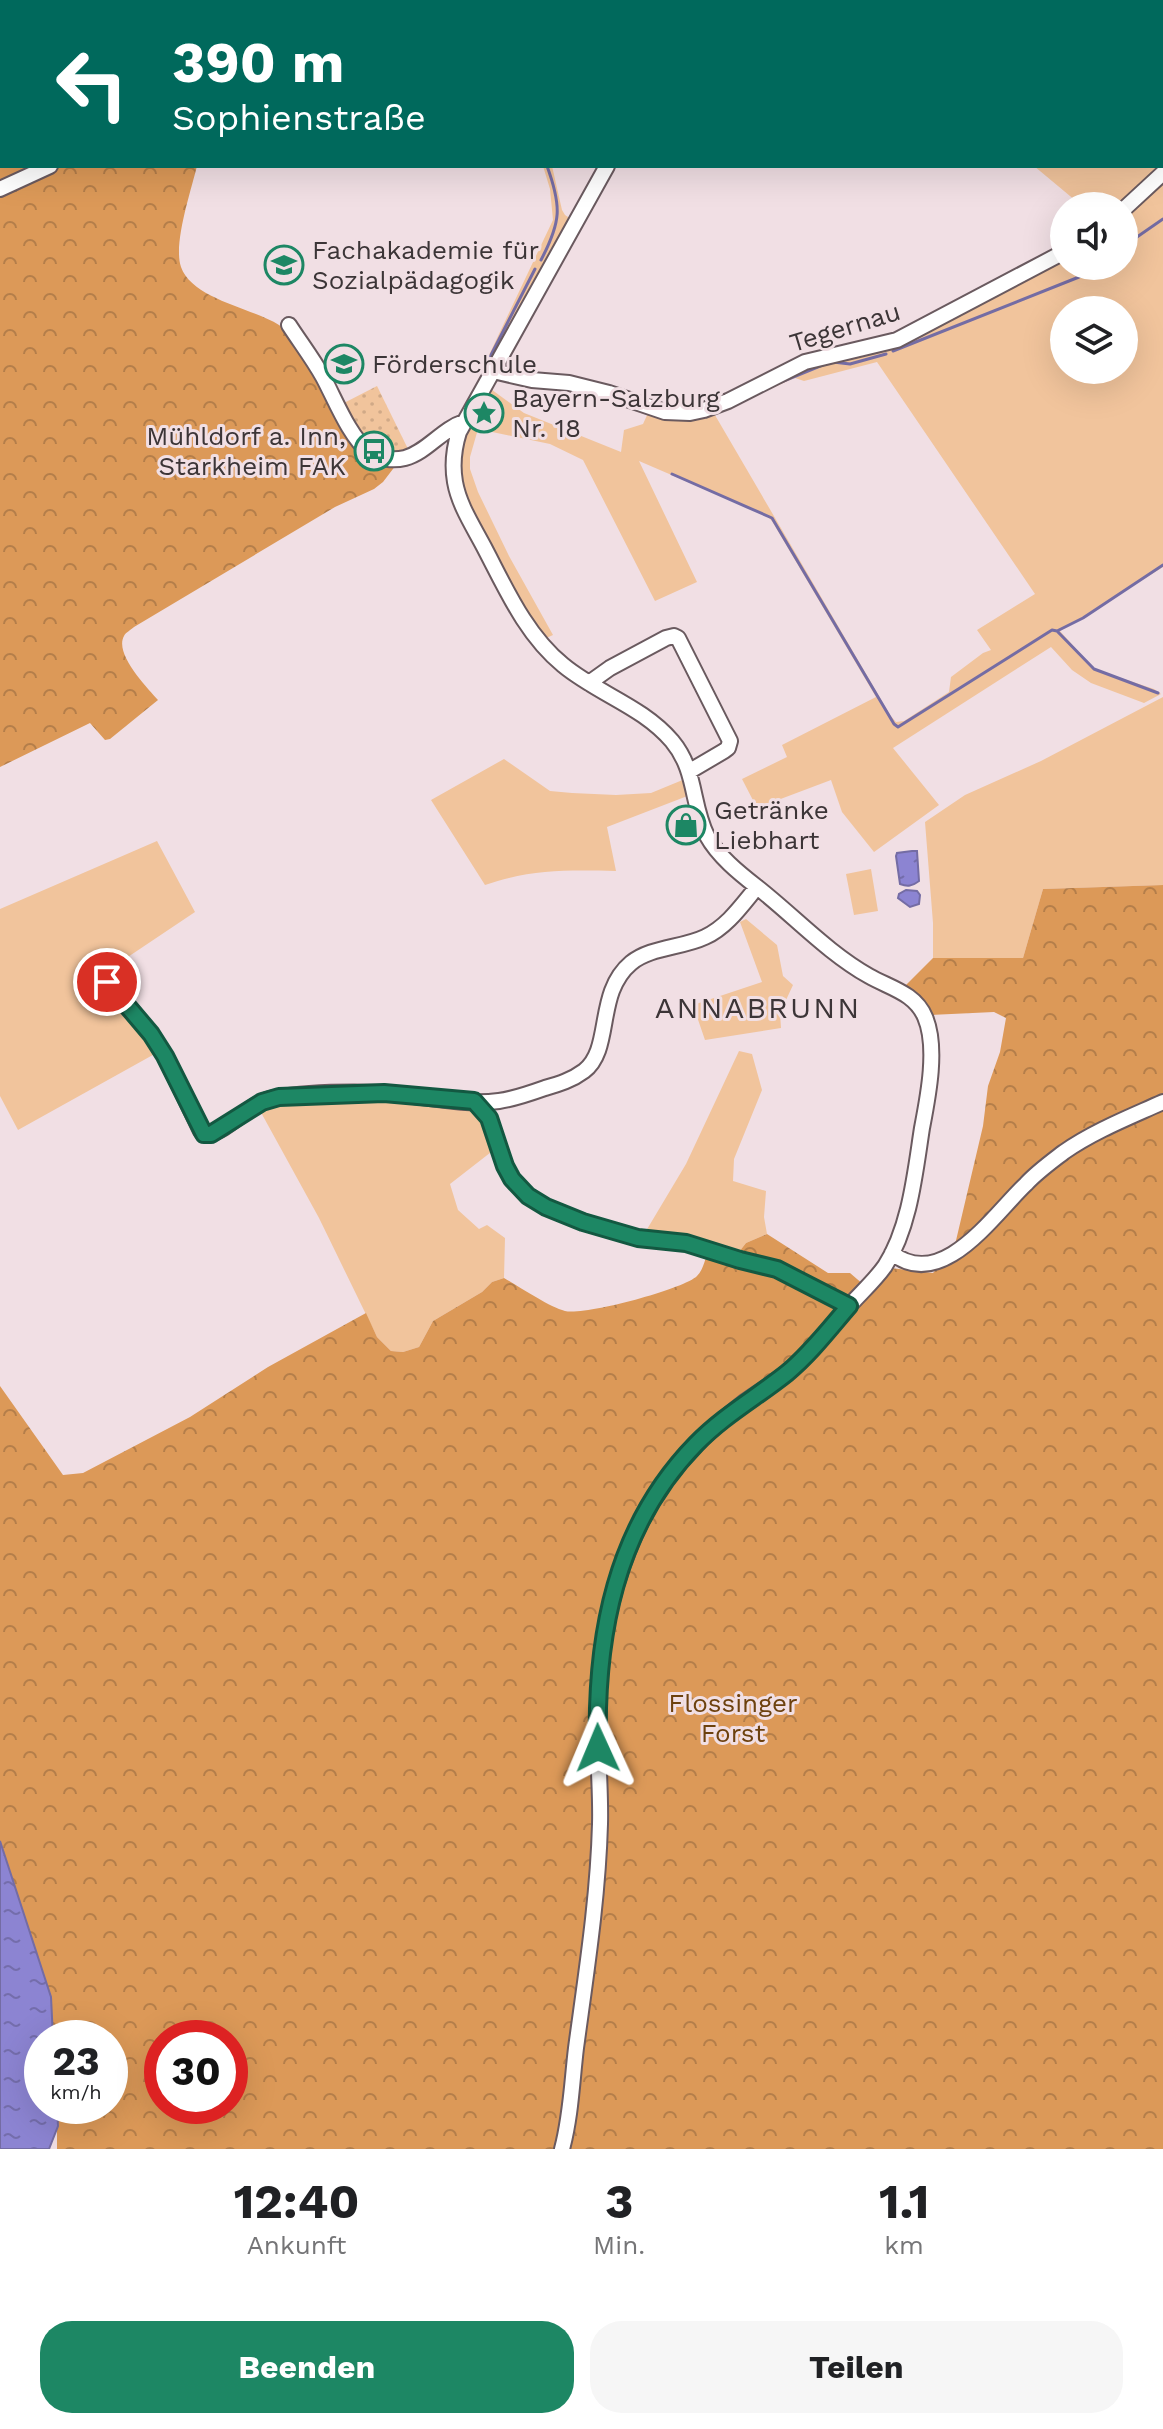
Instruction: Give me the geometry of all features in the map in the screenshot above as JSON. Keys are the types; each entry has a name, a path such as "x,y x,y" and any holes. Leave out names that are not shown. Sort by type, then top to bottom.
{"street":[{"path":"0,189 46,168"},
{"path":"562,2149 597,1874 600,1654 611,1598 630,1544 670,1474 736,1409 803,1358 871,1284 892,1253 910,1195 925,1114 931,1053 926,1018 915,1001 868,975 828,947 725,858 706,834 690,771 678,749 653,722 565,667 545,648 528,627 457,491 453,458 464,422 606,168"},
{"path":"1138,196 1163,173"},
{"name":"Tegernau","path":"493,371 532,380 569,383 665,412 690,413 728,401 805,362 897,340 1050,259"},
{"path":"289,325 315,363 354,433 367,451 379,458 413,455 464,422"},
{"path":"589,683 666,638 678,638 730,741 728,748 690,771"},
{"path":"107,982 151,1034 201,1131 207,1135 220,1130 262,1102 279,1097 384,1093 499,1101 562,1083 589,1067 599,1049 612,990 629,964 643,956 708,935 728,920 757,887"},
{"path":"474,1101 489,1118 512,1179 528,1196 546,1207 583,1222 638,1238 686,1243 777,1269 849,1306"},
{"path":"489,1118 499,1101"},
{"path":"892,1253 916,1264 947,1258 967,1245 1027,1182 1066,1151 1163,1102"}],"shaded area":[{"path":"544,168 552,168 562,210 571,219 486,374 482,365 553,220 550,189"},
{"path":"1036,168 1156,168 1160,172 1138,193 1065,192"},
{"path":"1163,176 1163,567 1060,631 1094,669 1161,694 1144,703 1091,683 1072,670 1051,647 893,748 939,805 874,852 842,812 831,780 757,808 742,779 787,757 782,745 876,697 767,516 639,461 697,582 655,601 583,460 550,444 478,429 470,469 509,556 553,635 544,639 487,546 458,478 461,441 488,387 524,413 621,452 624,430 643,424 649,411 712,410 890,715 896,722 904,721 949,692 951,677 991,650 977,630 1035,594 877,362 804,381 795,378 765,391 760,387 798,367 869,349 1050,262 1050,280 1138,280 1138,199"},
{"path":"377,386 410,453 386,456 367,445 342,404"},
{"path":"1163,697 1163,885 1043,889 1023,958 933,958 925,822 965,795 1041,761"},
{"path":"504,759 550,791 616,795 651,793 685,779 690,795 607,827 616,871 534,873 485,885 431,800"},
{"path":"157,841 195,912 104,973 138,1015 160,1051 18,1130 0,1096 0,909"},
{"path":"871,869 878,911 854,915 846,874"},
{"path":"746,919 777,945 783,976 793,985 780,1013 781,1028 705,1040 693,1005 762,982 740,922"},
{"path":"739,1051 752,1054 762,1090 734,1159 733,1181 766,1191 764,1217 767,1234 746,1243 735,1257 643,1236 686,1164"},
{"path":"393,1096 469,1105 485,1121 495,1149 450,1184 458,1210 479,1229 487,1225 505,1238 504,1278 492,1282 482,1292 433,1321 419,1347 403,1352 391,1351 377,1337 319,1218 258,1107 274,1100"}],"green space":[{"path":"0,168 38,168 0,185"},
{"path":"54,168 196,168 179,245 181,267 187,278 210,295 284,329 396,465 374,489 335,507 126,633 122,643 127,661 158,700 110,739 105,740 90,723 0,767 0,193"},
{"name":"Flossinger Forst","path":"1163,885 1163,2149 57,2149 57,2124 128,2124 128,2020 52,2020 51,1997 0,1841 0,1386 63,1475 83,1473 190,1417 268,1367 366,1313 377,1337 391,1351 403,1352 419,1347 433,1321 482,1292 492,1282 504,1278 565,1311 612,1306 674,1288 697,1276 709,1247 735,1257 746,1243 767,1234 828,1273 850,1273 864,1285 882,1267 933,1273 954,1249 983,1126 988,1086 1000,1052 1006,1018 994,1012 930,1015 904,987 933,958 1023,958 1043,889"}],"water":[{"path":"917,851 919,881 910,886 900,884 897,853"},
{"path":"906,890 917,891 919,904 910,907 898,898"},
{"path":"0,1841 51,1997 52,2020 24,2020 24,2124 58,2126 49,2149 0,2149"}],"waterway":[{"path":"541,260 557,214 548,168"},
{"path":"1138,236 1163,219"},
{"path":"490,357 535,269"},
{"path":"893,351 1071,280"},
{"path":"833,362 850,364 886,354"},
{"path":"781,382 825,364"},
{"path":"672,474 772,518 898,727 1052,630 1057,631 1083,618 1163,565"},
{"path":"1057,631 1094,669 1158,693"}],"place":[{"name":"Fachakademie für Sozialpädagogik","path":"284,265"},
{"name":"Förderschule","path":"344,364"},
{"name":"Bayern-Salzburg Nr. 18","path":"484,413"},
{"name":"Mühldorf a. Inn, Starkheim FAK","path":"374,451"},
{"name":"Getränke Liebhart","path":"686,825"}],"district":[{"name":"ANNABRUNN","path":"758,1007"}],"route":[{"path":"107,982 151,1034 204,1134 220,1130 270,1098 384,1093 474,1101 489,1118 512,1179 528,1196 546,1207 583,1222 638,1238 686,1243 777,1269 849,1306 803,1358 697,1443 670,1474 646,1512 630,1544 605,1625 600,1654 598,1748"}]}
